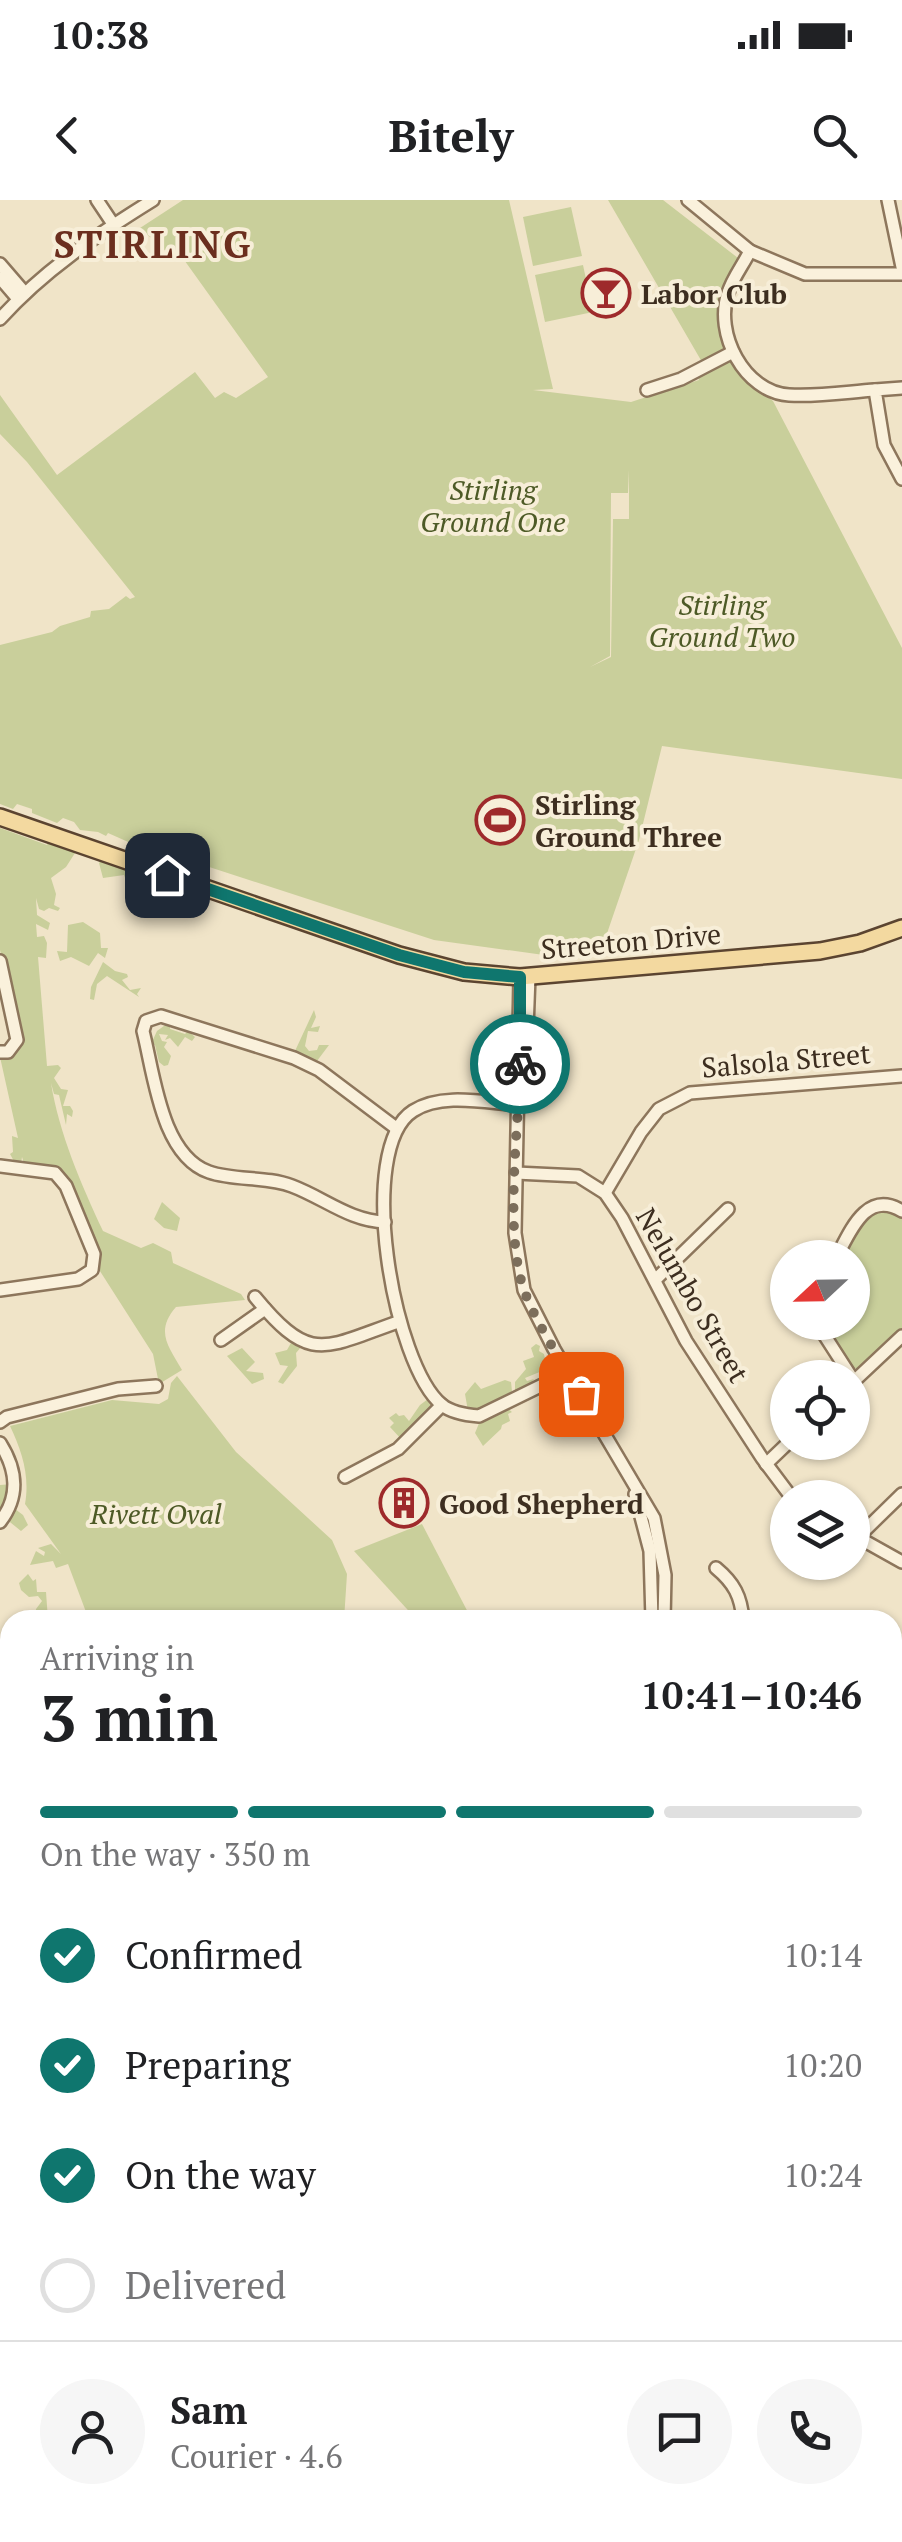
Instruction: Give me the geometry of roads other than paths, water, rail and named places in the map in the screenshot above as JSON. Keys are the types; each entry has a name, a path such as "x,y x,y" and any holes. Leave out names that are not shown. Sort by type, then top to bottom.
{"main road":[{"name":"Streeton Drive","path":"5,819 399,955 464,972 525,976 812,949 860,943 902,928"},
{"name":"Streeton Drive","path":"812,949 902,920"}],"street":[{"path":"97,200 114,224"},
{"path":"0,319 21,296 114,224 152,200"},
{"path":"688,200 750,251 805,274 902,271 888,200"},
{"path":"750,251 728,294 726,326 734,352 754,380 786,396 902,388"},
{"path":"0,264 21,296"},
{"path":"0,278 21,296"},
{"path":"647,390 682,379 734,352"},
{"path":"876,390 884,445 902,479"},
{"path":"0,962 17,1040 8,1052 0,1052"},
{"path":"525,976 518,1029 521,1037 516,1173 516,1233 524,1290 654,1518 665,1575 664,1610"},
{"path":"384,1222 364,1221 290,1184 208,1172 187,1158 174,1144 163,1110 143,1031 146,1022 161,1016 294,1058 319,1070 396,1128"},
{"name":"Salsola Street","path":"605,1194 640,1132 659,1109 690,1093 902,1076"},
{"path":"519,1105 435,1103 413,1111 396,1128 387,1163 384,1222 388,1274 398,1322 442,1405 464,1415 479,1416 568,1372"},
{"path":"0,1166 55,1173 66,1186 94,1254 92,1270 78,1279 0,1290"},
{"name":"Nelumbo Street","path":"516,1173 578,1176 605,1194 622,1218 686,1341 778,1480"},
{"path":"846,1240 868,1208 881,1204 902,1210"},
{"path":"655,1280 728,1209"},
{"path":"255,1297 280,1328 307,1345 334,1344 398,1322"},
{"path":"221,1340 265,1309"},
{"path":"870,1365 902,1336"},
{"path":"0,1422 118,1389 156,1386"},
{"path":"344,1477 398,1449 442,1405"},
{"path":"0,1443 11,1460 15,1482 11,1504 0,1522"},
{"path":"766,1464 770,1460"},
{"path":"632,1480 650,1551 652,1610"},
{"path":"870,1523 902,1494"},
{"path":"870,1544 902,1562"},
{"path":"716,1568 740,1596 742,1610"}],"place":[{"name":"Labor Club","path":"606,293"},
{"name":"Stirling Ground Three","path":"500,820"},
{"name":"Good Shepherd","path":"404,1503"}],"district":[{"name":"STIRLING","path":"153,244"}],"park label":[{"name":"Stirling Ground One","path":"493,505"},
{"name":"Stirling Ground Two","path":"722,620"},
{"name":"Rivett Oval","path":"156,1513"}]}
